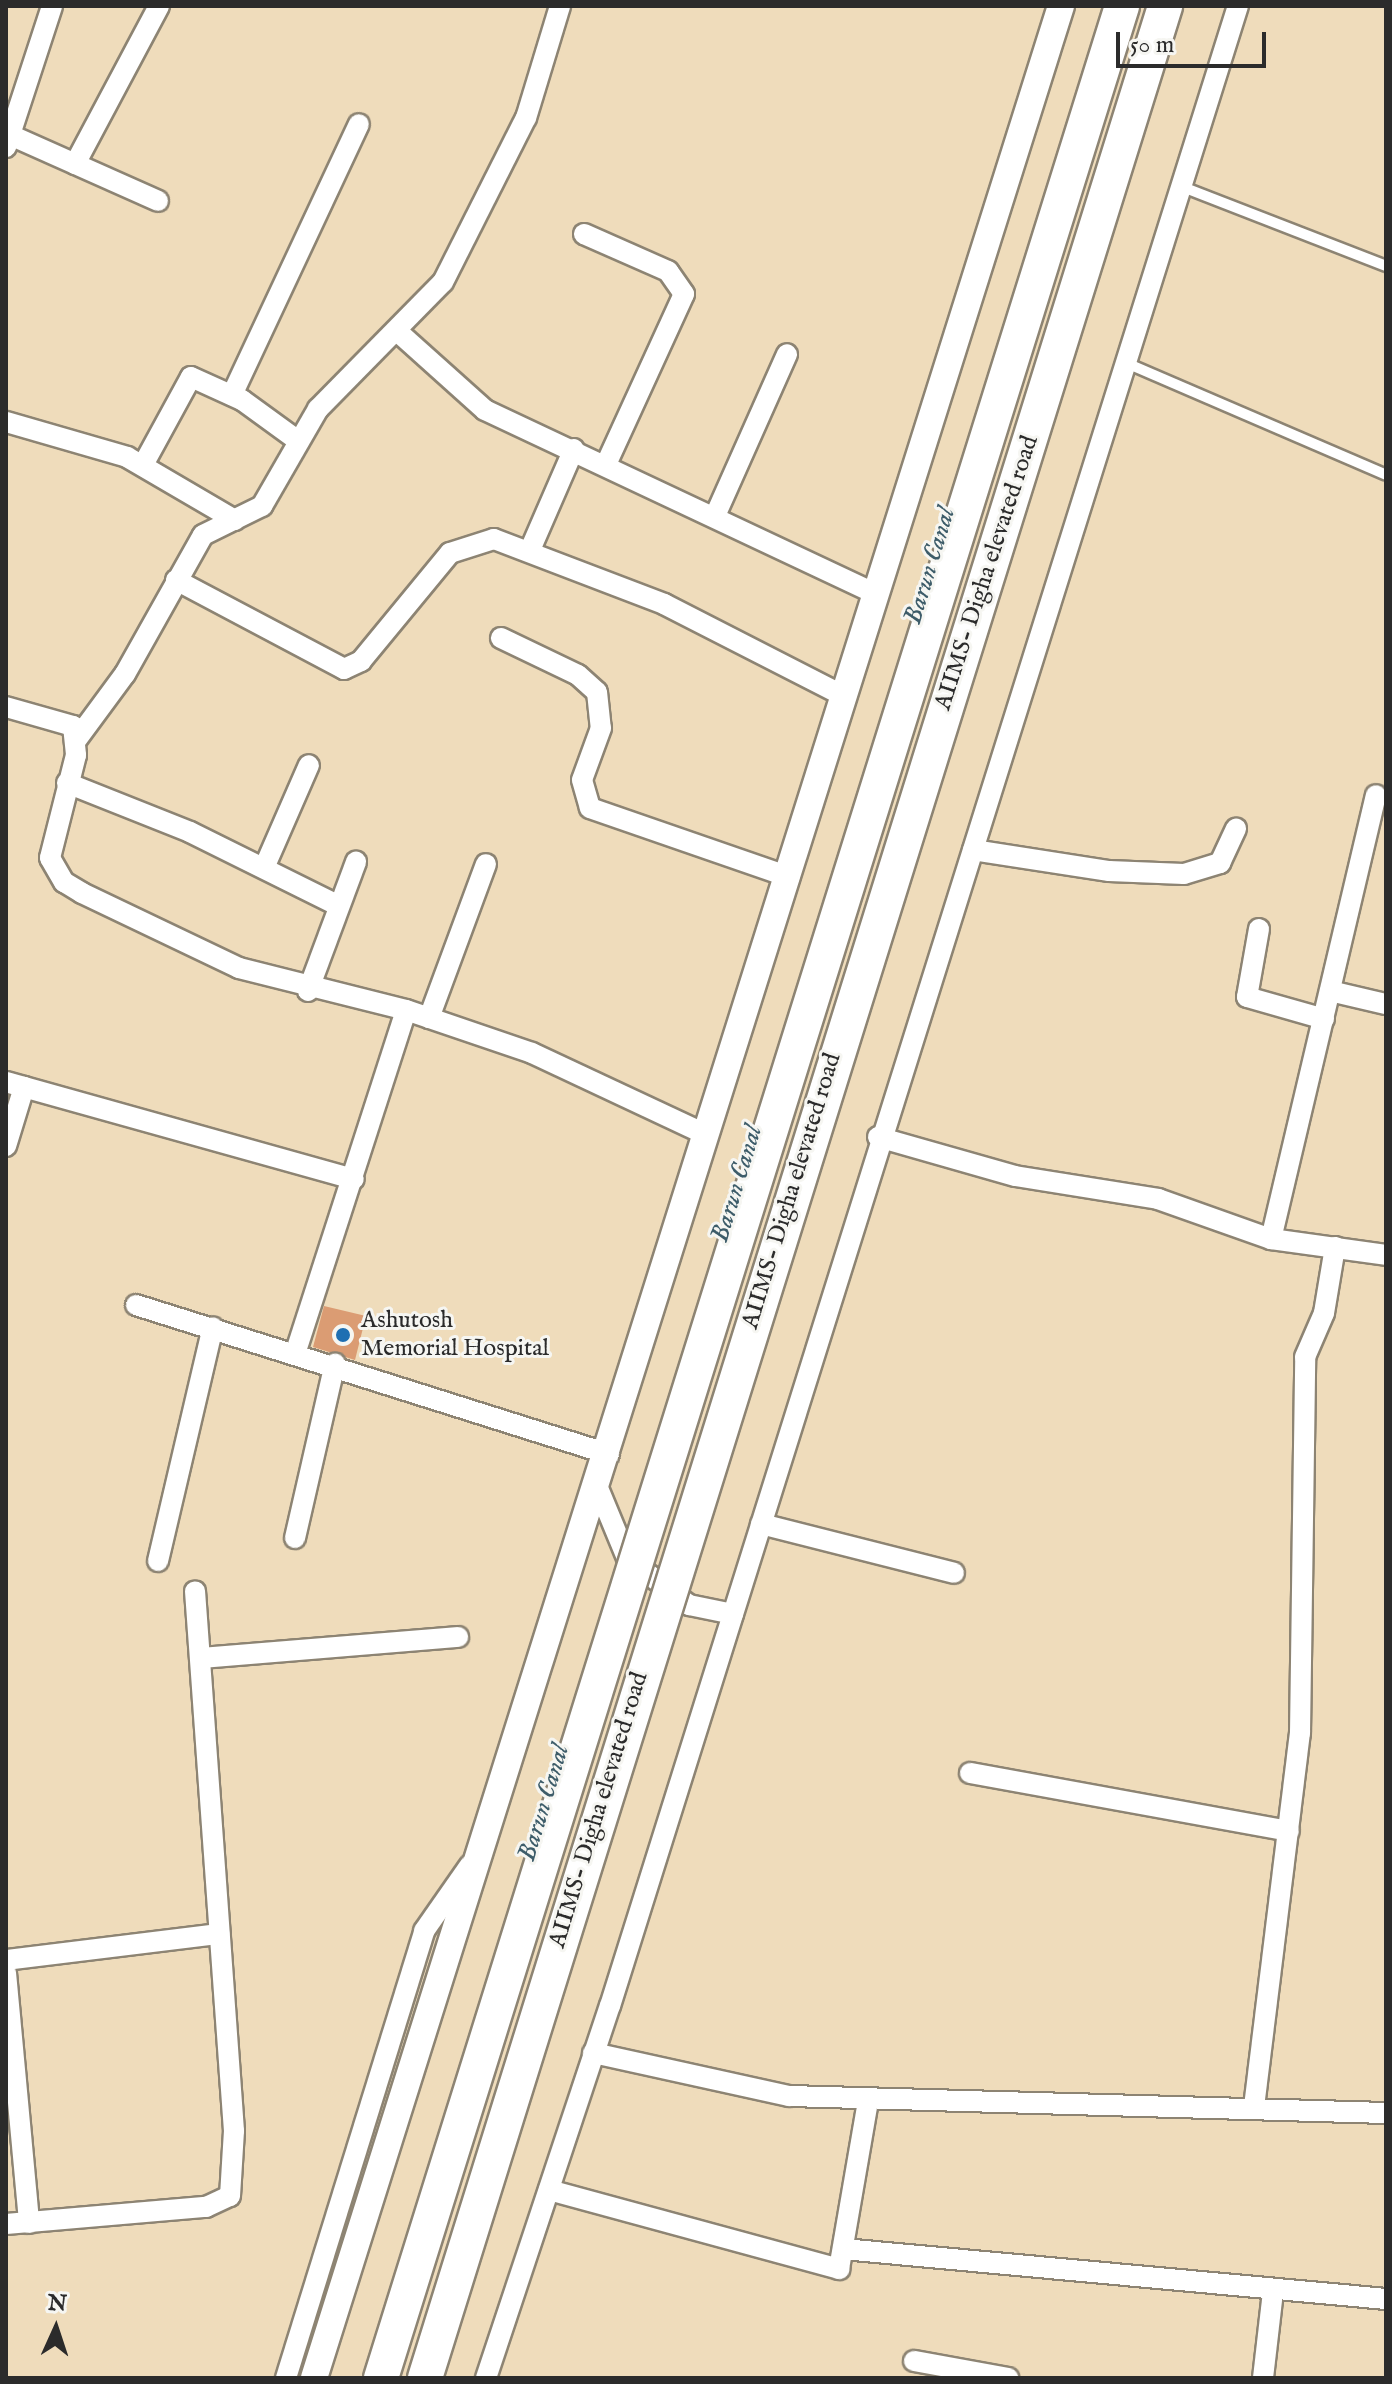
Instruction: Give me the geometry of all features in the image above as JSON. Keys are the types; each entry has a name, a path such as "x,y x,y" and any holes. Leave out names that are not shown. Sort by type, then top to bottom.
{"highway":[{"name":"AIIMS- Digha elevated road","path":"381,2378 1122,6"},
{"name":"AIIMS- Digha elevated road","path":"425,2378 1165,6"}],"street":[{"path":"52,6 8,141 75,164 158,201"},
{"path":"75,164 159,6"},
{"path":"314,2378 609,1454 1061,6"},
{"path":"486,2378 733,1614 878,1137 973,850 1122,361 1238,6"},
{"path":"557,7 526,118 459,257 397,331 335,389 297,440 272,495 235,520 203,535 125,674 77,739 50,858 64,882 153,931 308,991 406,1010 532,1053 707,1135"},
{"path":"232,395 359,124"},
{"path":"584,234 668,271 684,294 606,464"},
{"path":"397,331 485,410 606,464 878,595"},
{"path":"715,516 787,354"},
{"path":"143,465 187,380 197,377 232,395 297,440"},
{"path":"6,422 143,465 235,520"},
{"path":"530,550 574,449"},
{"path":"176,580 344,669 361,661 450,553 481,539 530,550 664,604 846,697"},
{"path":"501,638 578,675 597,692 601,728 582,780 590,808 789,877"},
{"path":"6,707 67,723 77,739"},
{"path":"264,868 309,765"},
{"path":"67,783 264,868 339,906"},
{"path":"1271,1239 1376,795"},
{"path":"973,850 1109,871 1184,874 1220,863 1236,829"},
{"path":"308,991 356,862"},
{"path":"429,1018 486,864"},
{"path":"1259,929 1247,997 1324,1019"},
{"path":"1330,991 1386,1004"},
{"path":"296,1351 406,1010"},
{"path":"6,1146 15,1084 354,1179"},
{"path":"878,1137 1015,1176 1158,1199 1271,1239 1386,1255"},
{"path":"1254,2107 1302,1714 1305,1357 1324,1313 1335,1247"},
{"path":"136,1305 296,1351 609,1454"},
{"path":"158,1561 213,1327"},
{"path":"295,1538 335,1364"},
{"path":"598,1488 627,1558 680,1599 733,1614"},
{"path":"761,1524 954,1573"},
{"path":"6,2224 206,2207 230,2196 234,2131 195,1591"},
{"path":"202,1658 458,1637"},
{"path":"970,1773 1289,1831"},
{"path":"286,2378 424,1931 485,1845"},
{"path":"6,1960 219,1934"},
{"path":"6,1973 29,2223"},
{"path":"593,2053 725,2085 868,2101 1254,2107 1386,2113"},
{"path":"549,2190 839,2269 868,2101"},
{"path":"843,2249 1386,2299"},
{"path":"1263,2378 1273,2291"},
{"path":"914,2361 1008,2378"}],"lane":[{"path":"1180,186 1386,266"},
{"path":"1122,361 1386,475"}],"building":[{"path":"324,1306 366,1316 355,1360 313,1347"}],"place":[{"name":"Ashutosh Memorial Hospital","path":"343,1335"}],"water label":[{"name":"Barun Canal","path":"930,566"},
{"name":"Barun Canal","path":"737,1184"},
{"name":"Barun Canal","path":"544,1803"}]}
